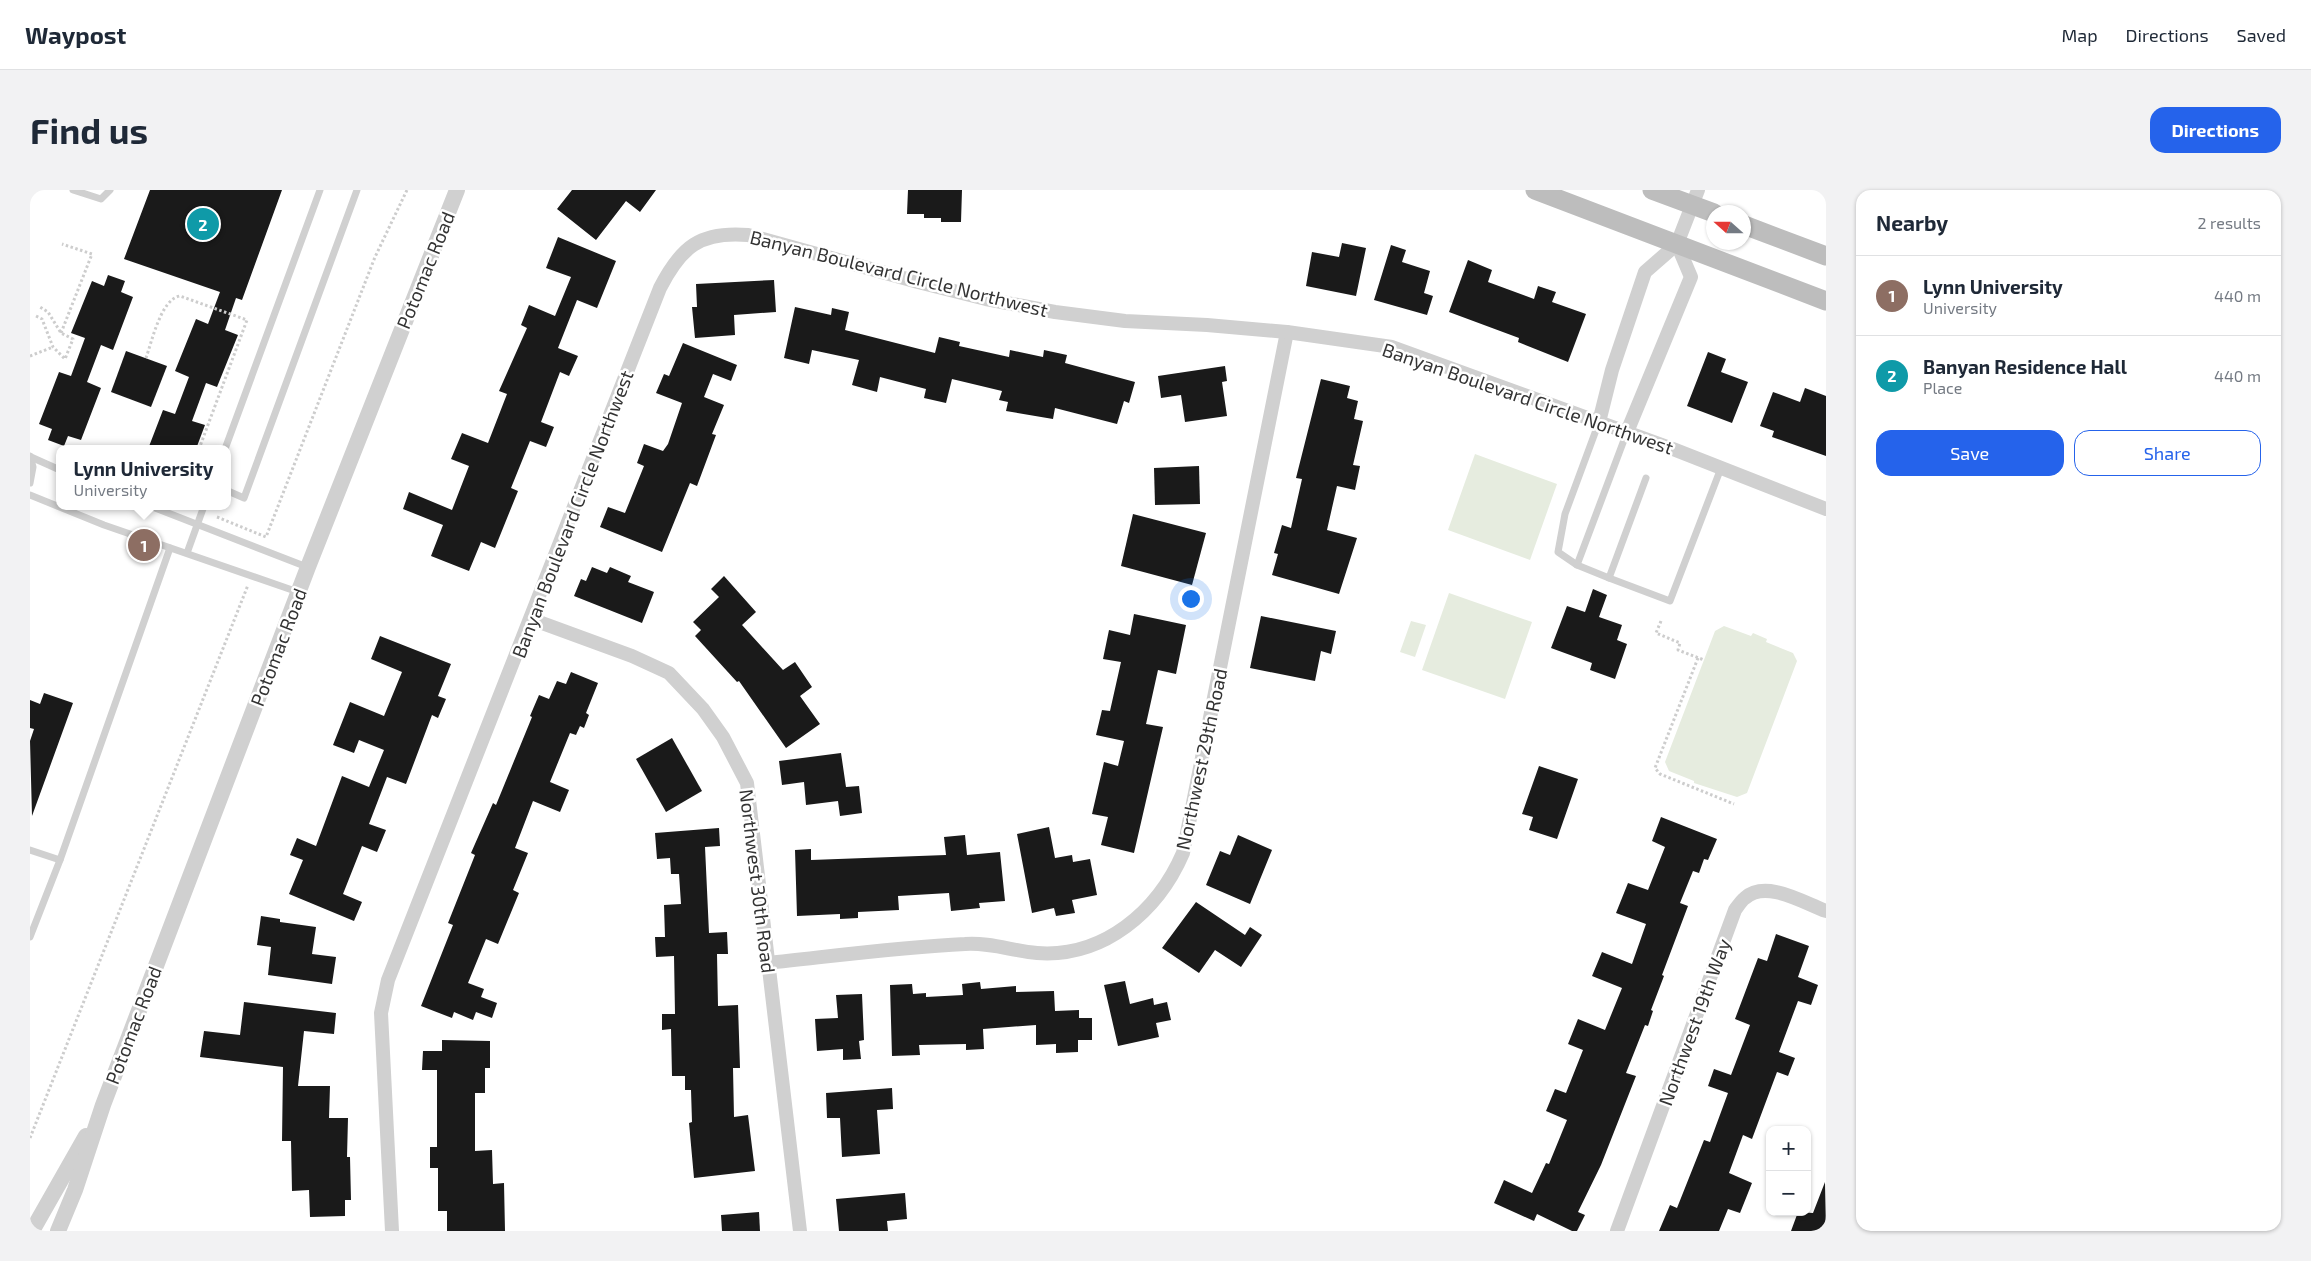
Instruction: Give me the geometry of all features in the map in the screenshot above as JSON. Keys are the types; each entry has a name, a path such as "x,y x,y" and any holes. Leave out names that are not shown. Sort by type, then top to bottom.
{"main road":[{"path":"1535,190 1826,301"},
{"path":"1652,190 1695,198 1706,207"},
{"path":"1751,228 1826,256"}],"street":[{"name":"Potomac Road","path":"58,1231 75,1190 103,1105 298,592 457,190"},
{"path":"1599,422 1612,370 1645,272 1677,244 1695,198"},
{"name":"Banyan Boulevard Circle Northwest","path":"392,1231 381,1013 388,980 660,288 673,262 685,250 702,240 721,235 748,235 986,299 1055,312 1125,321 1207,325 1287,332 1392,347 1627,432 1826,509"},
{"path":"1627,432 1690,277 1677,244"},
{"name":"Northwest 29th Road","path":"768,963 968,943 1037,953 1064,953 1099,943 1115,934 1130,925 1156,900 1176,870 1183,853 1287,332"},
{"name":"Northwest 30th Road","path":"531,619 632,656 669,673 703,709 723,737 747,783 800,1231"},
{"name":"Northwest 19th Way","path":"1617,1231 1735,910 1745,897 1760,891 1777,892 1826,911"},
{"name":"Potomac Road","path":"32,1231 103,1105"}],"lane":[{"path":"73,190 101,199 110,190"},
{"path":"226,445 320,190"},
{"path":"231,493 244,498 357,190"},
{"path":"1599,422 1565,514 1558,552 1577,565 1609,578 1670,601 1721,468"},
{"path":"1577,565 1627,432"},
{"path":"30,457 56,468"},
{"path":"30,457 33,476 30,483"},
{"path":"1609,578 1646,478"},
{"path":"30,495 56,506"},
{"path":"67,510 104,525 298,592"},
{"path":"160,510 308,567"},
{"path":"186,553 202,510"},
{"path":"30,937 60,860 170,548"},
{"path":"30,850 60,860"}],"path":[{"path":"217,517 266,537 375,257 408,190"},
{"path":"61,333 92,254 62,244"},
{"path":"146,358 166,304 174,297 180,296 247,320 200,445"},
{"path":"36,316 42,319 53,347 65,360 73,339 61,333 48,312 40,308"},
{"path":"30,356 53,347"},
{"path":"30,1138 249,584"},
{"path":"1661,621 1656,633 1680,644 1678,650 1704,660"},
{"path":"1698,658 1655,768 1660,774 1734,804"}],"shaded area":[{"path":"1475,454 1557,484 1530,560 1448,530"},
{"path":"1449,593 1532,622 1505,699 1422,670"},
{"path":"1411,621 1426,625 1415,657 1400,652"},
{"path":"1724,626 1751,636 1753,633 1767,639 1766,642 1793,653 1797,661 1747,793 1737,797 1694,783 1694,781 1669,771 1665,762 1715,631"}],"building":[{"path":"150,190 282,190 242,300 236,298 225,330 238,335 217,387 206,383 192,421 205,425 198,445 150,445 163,410 175,414 189,377 175,371 196,319 208,324 220,292 124,259"},
{"path":"572,190 656,190 640,212 626,201 596,240 557,209"},
{"path":"908,190 962,190 961,222 941,222 941,218 924,218 924,214 907,214"},
{"path":"558,237 616,261 597,308 577,300 558,348 578,356 569,376 560,372 541,422 554,427 546,447 530,441 511,488 518,491 495,548 481,542 469,571 431,556 443,525 403,509 409,492 452,510 469,466 451,459 462,433 488,443 507,394 499,391 527,328 521,325 529,305 555,316 571,277 546,268"},
{"path":"1342,243 1366,248 1356,296 1306,286 1312,252 1339,257"},
{"path":"1391,245 1406,250 1402,262 1430,271 1424,293 1433,296 1427,315 1374,300"},
{"path":"1468,260 1492,270 1488,282 1534,299 1538,286 1556,292 1552,302 1586,314 1568,362 1518,342 1519,338 1449,312"},
{"path":"108,275 125,281 121,292 133,297 113,350 101,345 87,382 101,388 81,440 68,436 64,445 61,445 48,440 52,429 39,424 59,372 71,376 85,338 71,333 92,281 104,286"},
{"path":"774,280 776,312 734,315 735,335 695,338 692,307 697,307 696,284"},
{"path":"795,307 831,315 832,308 849,312 845,330 935,353 939,337 960,342 959,346 1009,357 1010,350 1043,357 1044,350 1067,355 1065,363 1135,382 1129,403 1124,401 1117,424 1055,408 1053,419 1006,411 1008,402 999,400 1002,391 952,379 946,403 924,398 926,389 880,377 877,392 852,385 859,360 812,350 809,364 784,358"},
{"path":"683,343 737,365 731,381 713,374 704,397 724,405 712,434 716,435 697,486 690,483 662,552 600,527 608,507 625,513 644,466 637,463 644,444 663,451 668,444 682,403 656,393 664,374 669,376"},
{"path":"126,351 167,366 151,407 111,392"},
{"path":"1708,352 1726,359 1721,372 1748,382 1732,423 1687,406"},
{"path":"1225,366 1227,381 1222,382 1227,416 1185,422 1181,395 1161,398 1158,376"},
{"path":"1321,379 1350,386 1347,398 1358,401 1354,419 1363,421 1353,465 1360,466 1355,490 1337,486 1327,530 1357,538 1339,594 1272,575 1278,554 1274,553 1282,525 1291,528 1302,479 1296,478"},
{"path":"1805,388 1826,396 1826,456 1772,437 1774,431 1760,426 1773,392 1800,402"},
{"path":"1199,466 1200,504 1155,505 1154,468"},
{"path":"1133,514 1206,533 1192,585 1121,566"},
{"path":"592,567 607,573 610,567 631,576 628,582 654,592 642,623 574,596 581,579 586,581"},
{"path":"724,576 756,612 742,625 783,670 795,662 812,687 800,696 820,724 786,748 739,681 737,682 695,636 701,630 693,622 719,597 711,589"},
{"path":"1593,589 1607,595 1599,617 1622,625 1617,640 1627,644 1615,679 1590,670 1592,663 1551,648 1567,606 1585,612"},
{"path":"1134,614 1186,625 1176,674 1158,670 1146,724 1163,727 1134,853 1101,845 1108,817 1092,814 1104,762 1118,766 1124,741 1096,735 1102,710 1110,711 1121,662 1103,659 1109,630 1130,635"},
{"path":"1261,616 1336,631 1331,654 1321,651 1315,681 1250,668"},
{"path":"380,636 451,664 438,696 446,699 438,718 432,715 406,784 387,777 369,824 386,830 377,852 362,846 343,894 362,902 354,921 289,894 303,860 290,855 297,838 316,846 342,776 369,787 384,750 359,740 354,753 333,745 350,702 384,716 402,672 371,659"},
{"path":"571,672 598,683 586,713 589,715 584,728 580,726 576,735 570,733 550,782 569,790 560,812 533,801 515,848 528,853 513,890 519,893 498,944 486,939 468,983 484,989 481,997 497,1003 492,1018 476,1012 473,1020 454,1012 452,1018 421,1006 453,925 448,923 475,855 471,853 493,803 496,805 539,695 549,699 557,681 566,684"},
{"path":"44,693 73,703 32,816 30,741 34,729 30,728 30,700 40,704"},
{"path":"672,738 702,791 666,812 636,759"},
{"path":"841,753 846,787 859,786 862,813 840,816 838,801 806,805 804,782 782,785 779,761"},
{"path":"1539,766 1578,779 1557,839 1529,830 1533,817 1522,814"},
{"path":"1661,817 1717,839 1708,860 1704,859 1699,873 1693,871 1680,903 1688,906 1662,975 1664,976 1651,1010 1653,1011 1648,1026 1645,1025 1626,1073 1636,1076 1601,1165 1578,1212 1585,1215 1577,1231 1572,1231 1537,1214 1534,1221 1494,1203 1504,1180 1532,1193 1546,1163 1549,1164 1567,1120 1546,1111 1555,1089 1566,1093 1583,1050 1568,1044 1578,1019 1605,1030 1622,988 1592,976 1602,952 1632,964 1646,924 1616,913 1628,883 1648,890 1665,847 1652,841"},
{"path":"1049,827 1055,858 1072,855 1073,862 1090,859 1097,895 1072,900 1075,913 1056,916 1054,908 1032,913 1017,834"},
{"path":"719,828 720,846 705,847 709,933 727,932 728,954 717,954 718,1006 738,1005 740,1068 733,1068 734,1117 748,1115 755,1171 694,1178 689,1123 692,1122 691,1090 685,1090 685,1076 672,1076 671,1029 662,1030 662,1014 675,1014 674,956 656,957 655,937 665,937 664,905 681,904 679,874 671,874 670,858 657,859 655,833"},
{"path":"965,835 967,855 1000,852 1005,901 979,903 980,908 951,911 949,893 898,896 899,910 858,912 858,918 840,919 840,914 797,916 795,850 811,849 811,860 946,855 944,837"},
{"path":"1238,835 1272,850 1250,904 1206,885 1220,851 1230,855"},
{"path":"1196,902 1245,935 1250,927 1262,935 1241,967 1215,950 1199,973 1162,948"},
{"path":"261,916 280,919 280,922 316,927 312,954 336,957 332,984 268,975 271,947 257,945"},
{"path":"1776,934 1809,946 1798,977 1818,985 1811,1005 1798,1001 1779,1052 1795,1058 1788,1076 1777,1072 1752,1139 1743,1135 1729,1173 1752,1183 1740,1213 1728,1209 1719,1231 1659,1231 1670,1205 1677,1208 1704,1140 1710,1142 1728,1093 1708,1086 1714,1069 1731,1075 1750,1025 1735,1019 1758,958 1767,961"},
{"path":"1125,981 1130,1004 1153,998 1154,1005 1167,1002 1171,1020 1156,1023 1159,1037 1118,1046 1104,985"},
{"path":"980,982 981,989 1016,986 1016,992 1054,991 1055,1011 1079,1010 1079,1018 1092,1018 1092,1040 1078,1040 1078,1052 1056,1053 1056,1044 1036,1045 1036,1025 983,1029 984,1049 966,1050 966,1044 919,1045 920,1055 892,1056 890,985 912,984 913,994 926,993 926,997 963,995 962,984"},
{"path":"862,994 864,1040 859,1041 861,1059 843,1060 843,1049 817,1051 815,1019 838,1018 836,995"},
{"path":"244,1002 336,1013 334,1034 304,1031 298,1086 330,1086 329,1118 348,1118 347,1157 350,1157 351,1200 345,1200 345,1216 310,1217 309,1190 292,1191 291,1141 282,1141 283,1067 200,1057 204,1031 240,1035"},
{"path":"442,1040 490,1041 490,1068 485,1068 485,1093 475,1093 475,1151 492,1150 493,1184 504,1183 505,1231 447,1231 447,1211 438,1211 438,1168 430,1168 430,1147 437,1147 437,1070 422,1070 423,1051 442,1051"},
{"path":"892,1088 893,1109 877,1110 880,1154 842,1157 840,1118 827,1118 826,1093"},
{"path":"1825,1182 1826,1231 1791,1231 1797,1216 1811,1216 1811,1213 1813,1213"},
{"path":"905,1193 907,1219 887,1221 888,1231 839,1231 836,1199"},
{"path":"759,1212 760,1231 722,1231 721,1215"}],"place":[{"name":"Banyan Residence Hall","path":"203,224"},
{"name":"Lynn University","path":"144,545"}]}
